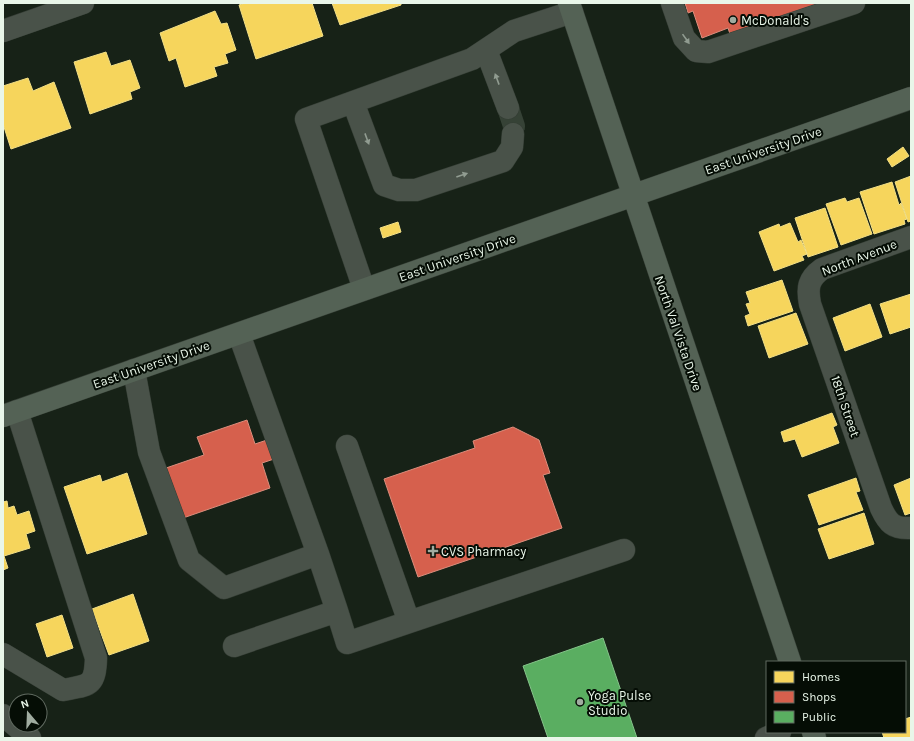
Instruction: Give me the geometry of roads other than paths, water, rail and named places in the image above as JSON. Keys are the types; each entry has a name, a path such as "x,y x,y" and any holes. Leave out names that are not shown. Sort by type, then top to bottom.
{"main road":[{"name":"North Val Vista Drive","path":"570,8 790,661"},
{"name":"East University Drive","path":"10,414 911,98"}],"street":[{"path":"3,31 84,3"},
{"path":"672,3 684,38 696,51 708,52 854,3"},
{"path":"364,289 306,119 472,59 514,31 570,8"},
{"path":"486,50 508,108"},
{"path":"354,102 384,185 399,190 416,190 503,161 512,147 514,134"},
{"name":"North Avenue","path":"810,281 815,274 829,266 911,237"},
{"name":"18th Street","path":"810,281 810,304 881,508 890,522 903,528"},
{"path":"239,334 318,554 347,643 624,550"},
{"path":"134,370 149,452 189,560 224,588 318,554"},
{"path":"3,654 63,690 83,686 93,680 96,672 96,658 10,414"},
{"path":"346,446 409,622"},
{"path":"234,646 337,611"},
{"path":"3,715 30,738"},
{"path":"766,738 778,733"}],"tunnel":[{"path":"508,108 514,126 513,134"}],"place":[{"name":"McDonald's","path":"733,20"},
{"name":"CVS Pharmacy","path":"433,551"},
{"name":"Yoga Pulse Studio","path":"580,702"}]}
